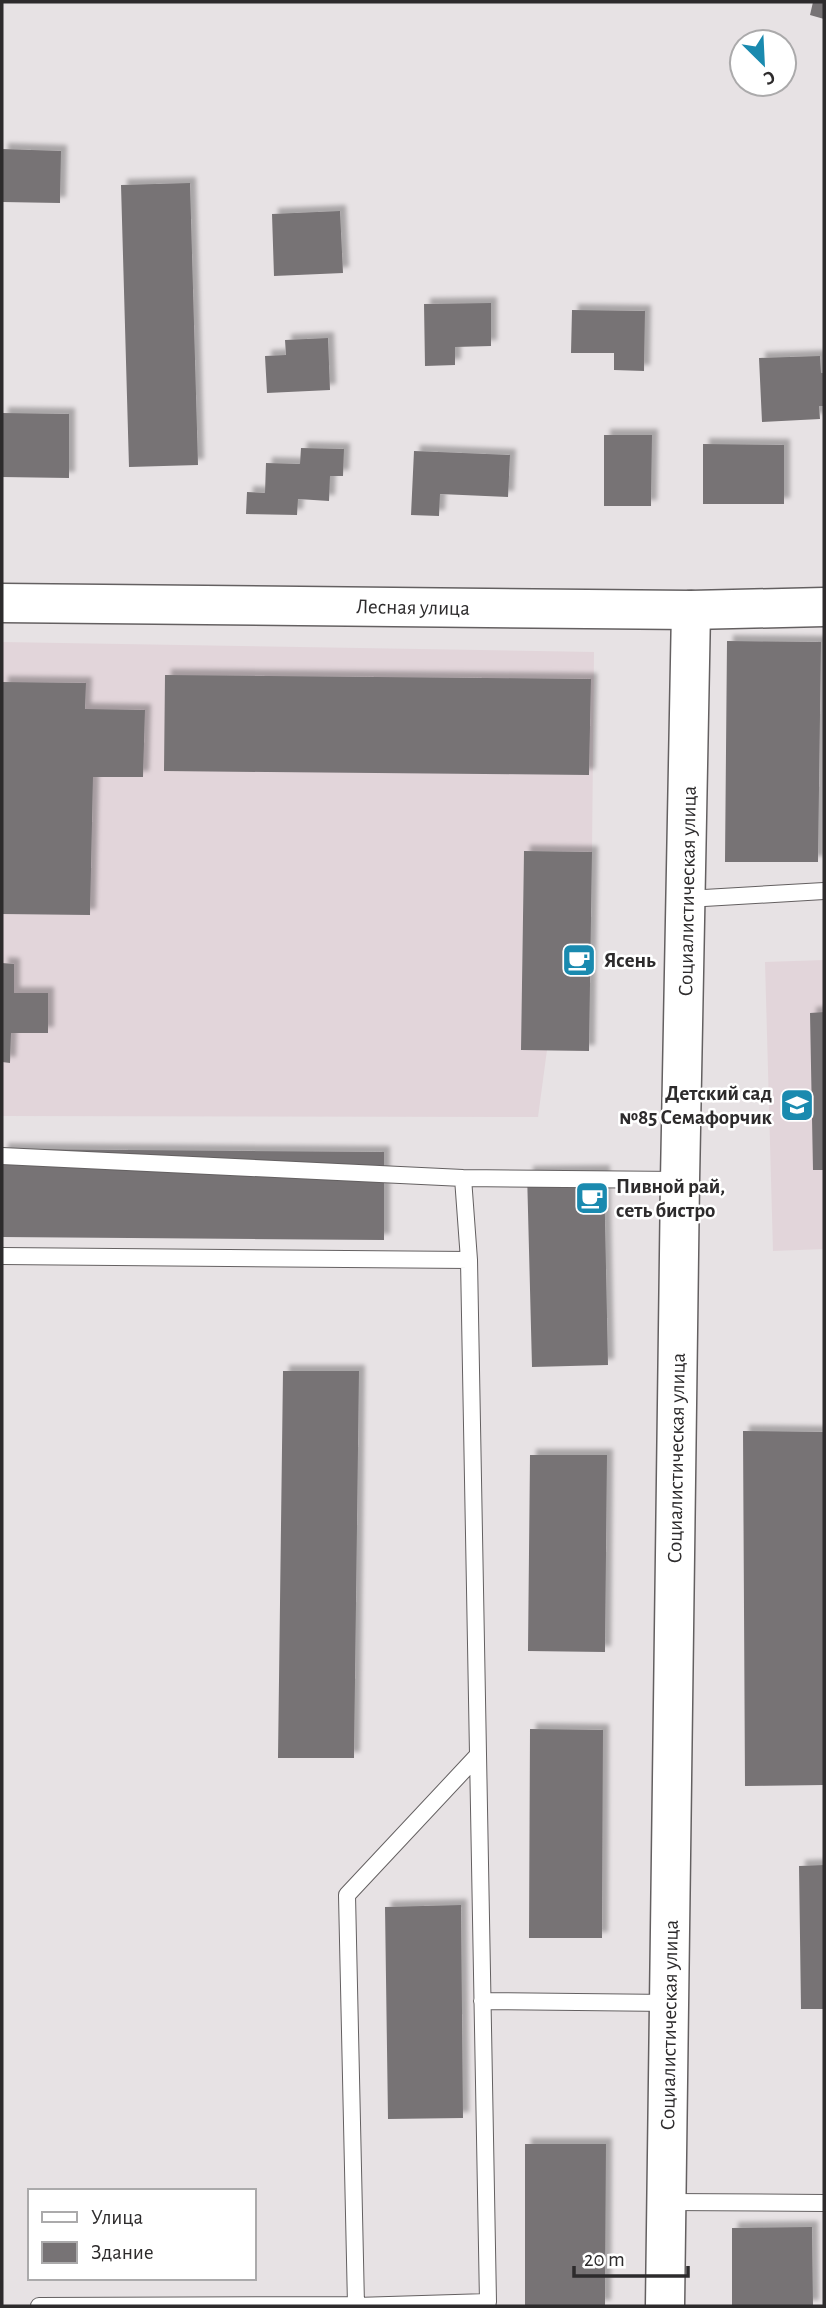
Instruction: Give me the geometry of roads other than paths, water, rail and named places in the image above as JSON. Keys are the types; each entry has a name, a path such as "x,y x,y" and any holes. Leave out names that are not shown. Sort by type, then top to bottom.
{"street":[{"name":"Лесная улица","path":"2,603 691,610 824,607"},
{"name":"Социалистическая улица","path":"665,2306 680,1180 691,610"}],"lane":[{"path":"687,899 824,891"},
{"path":"2,1156 463,1178 680,1180"},
{"path":"39,2306 356,2306 488,2302 469,1260 463,1178"},
{"path":"2,1256 469,1260"},
{"path":"356,2306 347,1895 478,1755"},
{"path":"482,2001 670,2003"},
{"path":"667,2202 824,2203"}],"place":[{"name":"Ясень","path":"579,960"},
{"name":"Детский сад №85 Семафорчик","path":"797,1105"},
{"name":"Пивной рай, сеть бистро","path":"592,1198"}]}
